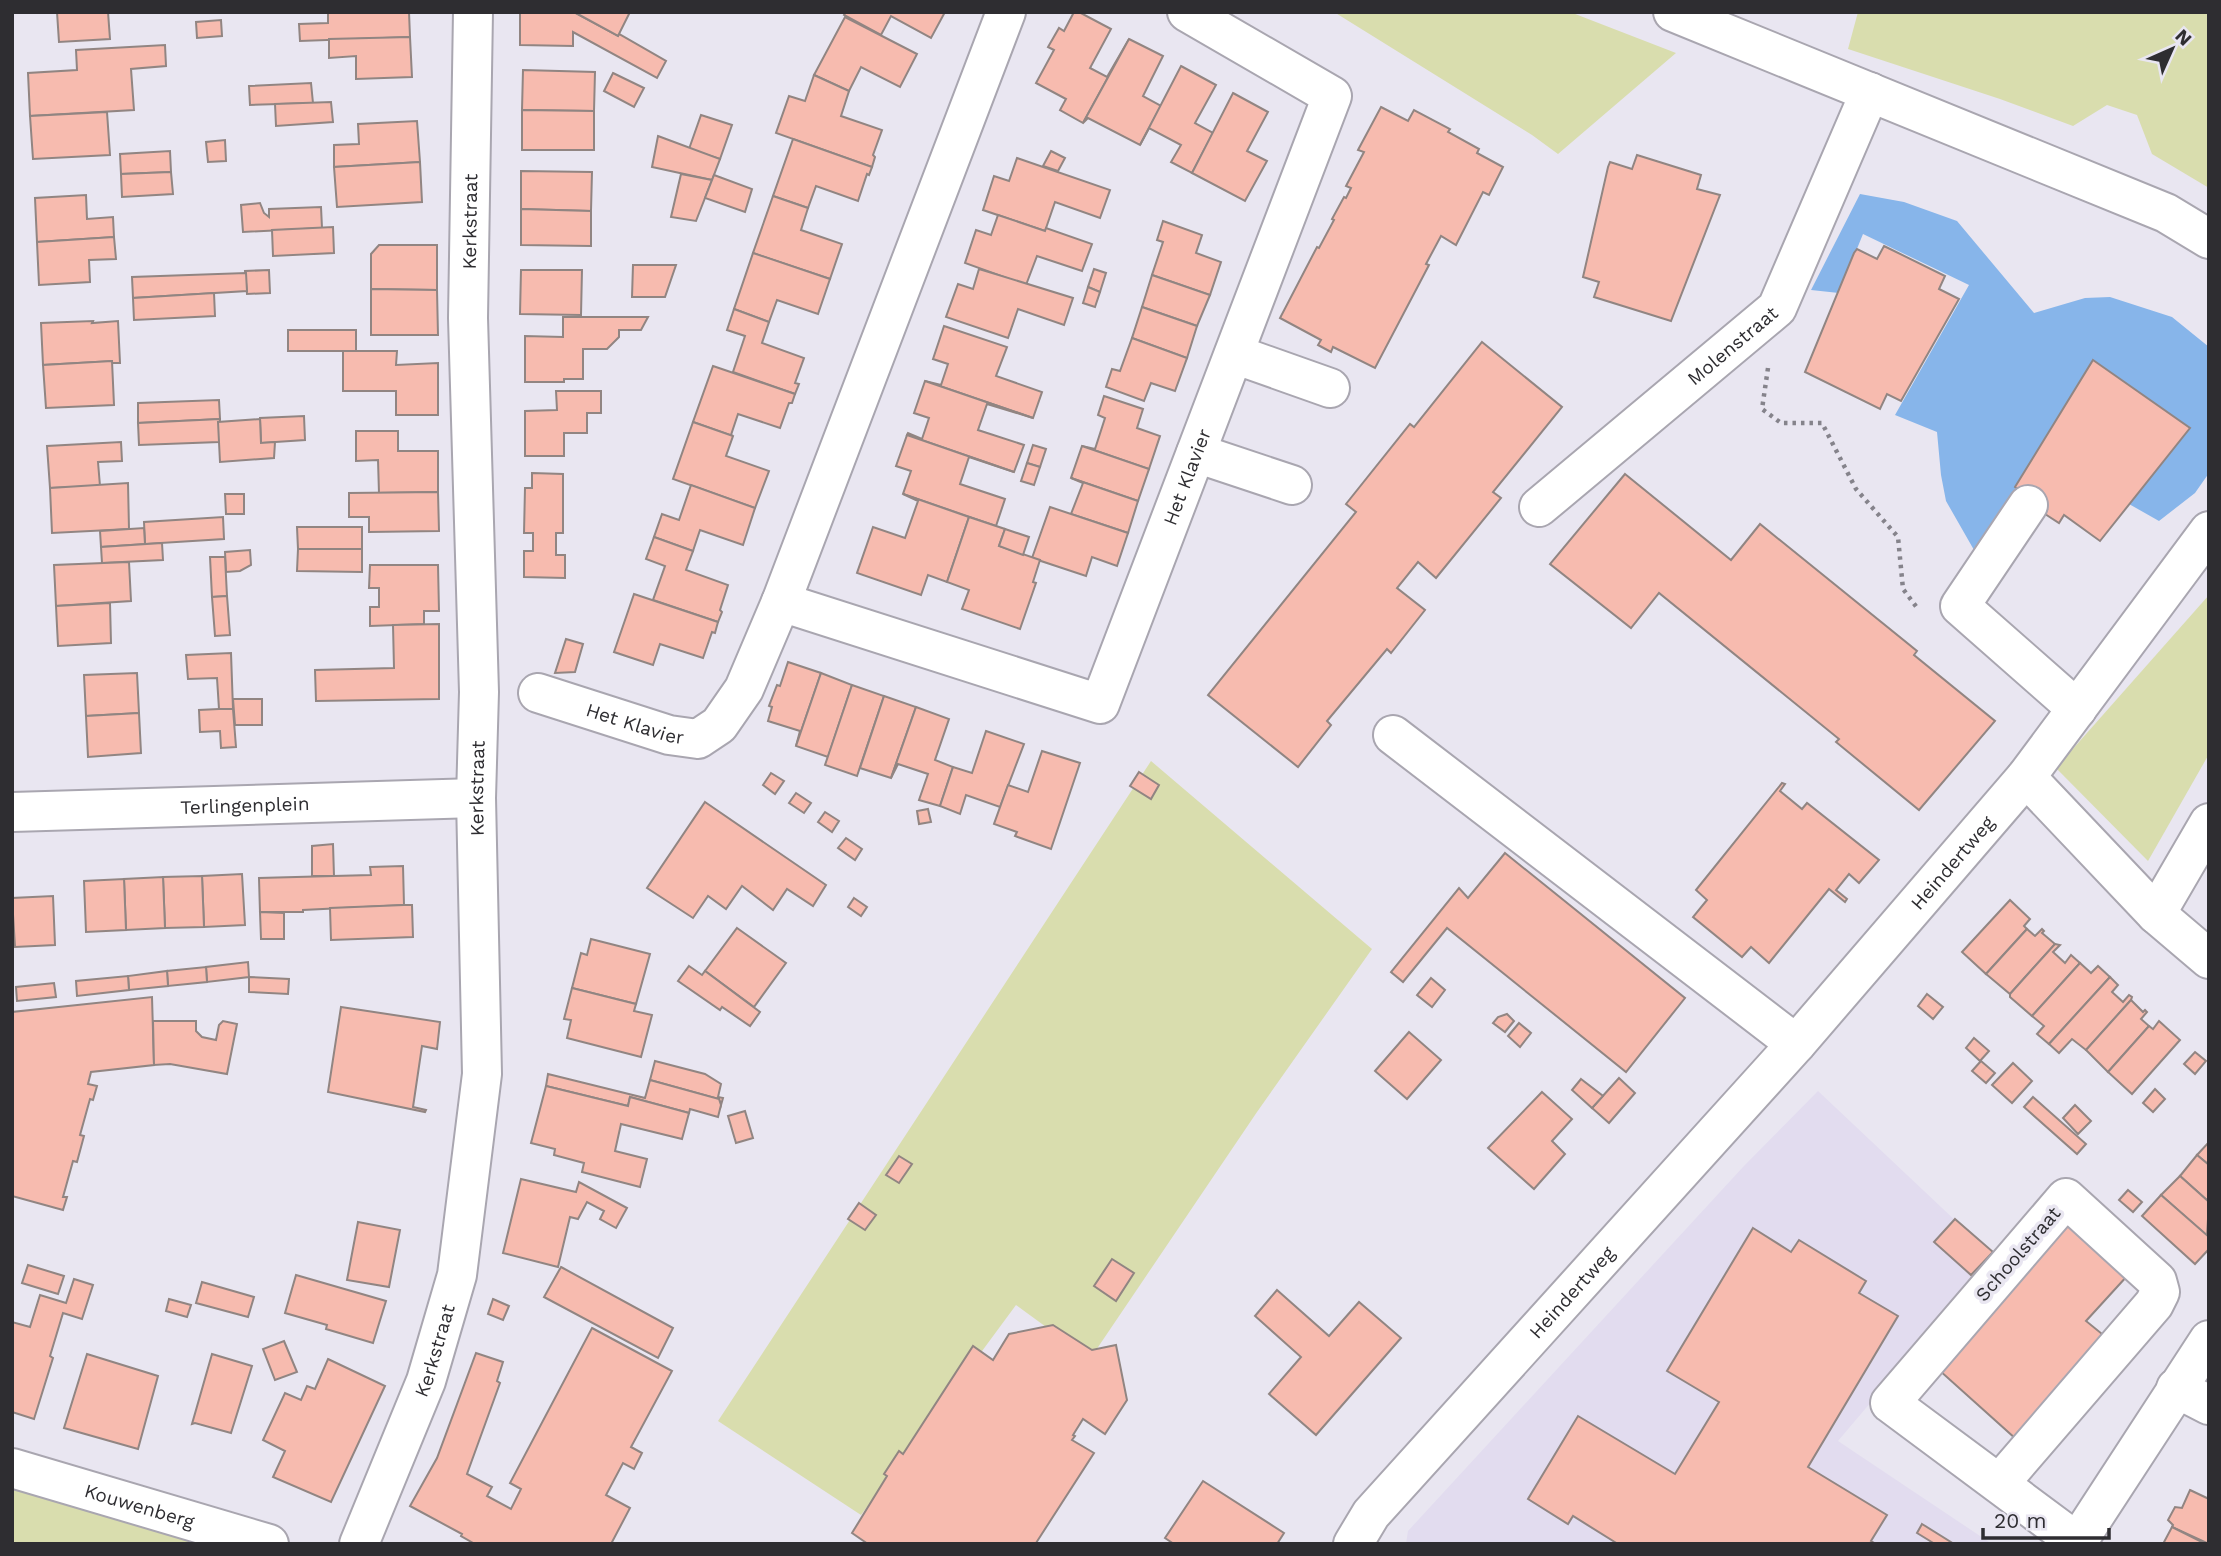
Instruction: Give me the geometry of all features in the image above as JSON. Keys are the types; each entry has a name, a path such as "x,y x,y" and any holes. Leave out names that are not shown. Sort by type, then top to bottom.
{"street":[{"name":"Kerkstraat","path":"359,1544 426,1381 457,1275 482,1074 476,798 479,692 468,318 473,12"},
{"name":"Het Klavier","path":"538,692 669,735 698,739 719,725 744,689 781,602 1006,12"},
{"name":"Het Klavier","path":"781,602 1100,704 1332,96 1187,12"},
{"path":"1673,12 2166,213 2209,239"},
{"name":"Molenstraat","path":"1539,507 1777,309 1870,92"},
{"path":"1234,354 1330,388"},
{"path":"1196,453 1292,485"},
{"path":"2028,505 1960,606 2077,709"},
{"name":"Heindertweg","path":"1353,1544 1371,1514 1796,1044 2026,777 2209,531"},
{"path":"1393,736 1796,1044"},
{"path":"2026,777 2156,914 2209,959"},
{"name":"Terlingenplein","path":"12,812 476,798"},
{"path":"2156,914 2209,823"},
{"name":"Schoolstraat","path":"1999,1484 2154,1304 2160,1292 2157,1281 2066,1198 1889,1403 2076,1543 2192,1397 2209,1340"},
{"name":"Kouwenberg","path":"12,1468 268,1544"}],"path":[{"path":"1777,309 1762,409 1781,423 1822,423 1856,489 1898,537 1902,589 1924,617"}],"shaded area":[{"path":"1818,1091 1994,1257 1838,1441 1992,1544 1406,1544 1408,1531 1743,1167"}],"green space":[{"path":"1334,12 1570,12 1676,53 1558,154 1532,135"},
{"path":"1858,12 2209,12 2209,188 2152,154 2137,115 2107,105 2073,126 1848,49"},
{"path":"2209,595 2209,754 2148,861 2056,768"},
{"path":"1151,761 1372,949 1257,1112 1090,1359 1016,1305 861,1515 718,1421"},
{"path":"12,1487 205,1544 12,1544"}],"water":[{"path":"1860,194 1904,202 1957,221 2034,313 2085,298 2110,297 2172,317 2209,347 2209,473 2195,493 2159,521 2129,504 2190,428 2094,361 2016,488 1974,550 1946,501 1937,432 1895,415 1969,285 1863,234 1839,293 1811,290"}],"building":[{"path":"57,12 108,12 110,39 59,42"},
{"path":"328,12 409,12 410,37 300,41 299,24 328,23"},
{"path":"520,12 574,12 666,61 657,78 573,32 573,46 520,45"},
{"path":"574,12 630,12 618,36"},
{"path":"846,12 945,12 931,38 891,16 881,35 844,15"},
{"path":"1074,12 1111,29 1090,68 1107,77 1129,39 1083,123 1060,110 1066,99 1036,83 1054,50 1048,47 1059,28 1064,31"},
{"path":"845,17 917,54 900,87 861,67 849,91 814,75"},
{"path":"221,20 222,36 197,38 196,22"},
{"path":"410,37 412,77 356,79 356,56 329,58 329,39"},
{"path":"1129,39 1163,56 1143,96 1161,106 1140,145 1088,118 1083,123"},
{"path":"165,45 166,66 131,69 134,110 30,116 28,73 77,70 76,50"},
{"path":"1181,66 1216,85 1195,123 1213,133 1192,173 1171,162 1181,145 1149,128 1140,145"},
{"path":"523,70 595,72 594,111 522,110"},
{"path":"613,73 644,88 634,107 604,91"},
{"path":"814,75 849,91 841,116 882,130 873,155 875,157 872,167 776,133 789,96 805,101"},
{"path":"311,83 313,103 250,105 249,86"},
{"path":"1233,93 1268,112 1247,151 1267,161 1245,201 1192,173"},
{"path":"331,102 333,122 276,126 275,104"},
{"path":"1381,107 1408,121 1414,110 1450,129 1448,132 1479,149 1477,153 1503,167 1489,195 1483,192 1456,245 1441,236 1426,264 1429,265 1375,368 1333,347 1331,352 1318,345 1321,340 1280,318 1351,188 1346,186 1364,152 1358,150"},
{"path":"522,110 594,111 594,150 522,150"},
{"path":"107,112 110,155 33,159 30,116"},
{"path":"701,115 732,125 720,159 689,149"},
{"path":"417,121 420,162 334,167 334,145 359,144 358,124"},
{"path":"658,136 720,159 712,180 652,167"},
{"path":"793,139 872,167 858,201 816,186 808,208 773,196"},
{"path":"225,140 226,161 208,162 206,142"},
{"path":"170,151 171,172 121,174 120,154"},
{"path":"1051,151 1065,158 1058,171 1043,166"},
{"path":"1637,155 1701,175 1697,189 1720,195 1671,321 1594,297 1599,282 1583,277 1610,162 1632,169"},
{"path":"1017,158 1110,190 1100,218 1055,202 1045,231 983,210 994,176 1009,181"},
{"path":"420,162 422,202 337,207 334,167"},
{"path":"521,171 592,172 591,211 521,209"},
{"path":"171,172 173,194 122,197 121,174"},
{"path":"681,174 712,180 696,221 671,217"},
{"path":"714,175 752,189 745,212 705,198"},
{"path":"86,195 87,219 113,217 114,237 37,242 35,198"},
{"path":"773,196 808,208 801,230 842,244 830,279 753,253"},
{"path":"260,203 269,217 269,209 321,207 322,228 243,232 241,205"},
{"path":"521,209 591,211 591,246 521,245"},
{"path":"998,215 1092,244 1082,271 1037,256 1026,285 965,263 976,230 991,235"},
{"path":"1163,221 1202,235 1196,253 1221,262 1210,295 1152,275 1163,242 1157,240"},
{"path":"333,227 334,253 273,256 272,230"},
{"path":"114,237 116,259 89,260 90,282 39,285 37,242"},
{"path":"379,245 437,245 437,290 371,289 371,254"},
{"path":"1884,246 1945,276 1939,289 1959,299 1901,401 1887,394 1880,409 1805,372 1854,253 1857,249 1877,259"},
{"path":"753,253 830,279 818,314 777,300 769,322 734,309"},
{"path":"633,265 676,265 665,297 632,297"},
{"path":"979,269 1073,298 1064,325 1018,309 1008,338 946,317 958,284 973,289"},
{"path":"1094,269 1106,273 1100,292 1088,287"},
{"path":"269,270 270,293 247,294 245,271"},
{"path":"521,270 582,270 581,315 520,314"},
{"path":"246,273 247,291 133,298 132,277"},
{"path":"1152,275 1210,295 1197,326 1142,307"},
{"path":"1088,287 1100,292 1095,307 1083,303"},
{"path":"371,289 437,290 438,335 371,335"},
{"path":"214,293 215,316 134,320 133,298"},
{"path":"1142,307 1197,326 1187,358 1132,338"},
{"path":"734,309 769,322 762,343 804,358 795,383 799,384 795,394 733,372 745,336 727,330"},
{"path":"563,317 648,317 641,330 619,330 619,337 607,349 583,349 583,379 525,382 525,336 563,337"},
{"path":"93,321 92,323 118,321 120,363 112,361 43,365 41,323"},
{"path":"944,326 1007,347 996,376 1042,392 1033,418 925,381 941,385 948,364 933,359"},
{"path":"288,330 356,330 356,351 288,351"},
{"path":"1132,338 1187,358 1175,391 1151,383 1144,401 1106,387 1112,369 1120,371"},
{"path":"1482,342 1562,407 1493,492 1501,498 1436,578 1418,562 1397,588 1425,610 1391,653 1387,649 1327,721 1331,725 1298,767 1208,695 1356,512 1346,504 1410,424 1414,427"},
{"path":"343,351 397,351 396,365 438,363 438,415 396,415 396,391 343,391"},
{"path":"2093,360 2190,428 2100,541 2064,515 2059,523 2045,514 2047,510 2015,487"},
{"path":"112,361 114,405 46,408 43,365"},
{"path":"713,366 795,394 780,428 738,414 731,435 733,436 693,422"},
{"path":"925,381 1033,418 987,404 978,430 1024,445 1014,472 907,435 908,433 922,439 929,418 914,413"},
{"path":"556,391 601,391 601,413 587,413 587,433 564,433 564,456 525,456 525,411 557,410"},
{"path":"1104,396 1143,409 1137,428 1160,436 1149,469 1082,446 1095,449 1105,418 1098,415"},
{"path":"219,400 220,419 138,423 138,403"},
{"path":"304,416 305,440 261,443 260,418"},
{"path":"220,419 219,442 139,445 138,423"},
{"path":"260,419 261,443 275,442 274,458 220,462 218,422"},
{"path":"693,422 733,436 726,456 769,471 755,508 673,479"},
{"path":"356,431 398,431 398,451 438,451 438,492 379,493 378,460 356,461"},
{"path":"907,435 1014,472 969,457 960,484 1005,499 996,526 903,494 911,471 896,466"},
{"path":"121,442 122,461 98,462 100,486 50,488 47,446"},
{"path":"1033,445 1046,449 1040,467 1027,463"},
{"path":"1082,446 1149,469 1138,501 1071,478"},
{"path":"1027,463 1040,467 1034,485 1021,481"},
{"path":"532,473 563,474 563,533 556,533 556,555 565,555 565,578 524,577 524,551 533,551 533,533 524,533 525,488 532,488"},
{"path":"1625,474 1731,560 1760,524 1917,651 1914,655 1995,721 1919,810 1836,742 1839,739 1659,593 1631,628 1550,564"},
{"path":"1071,478 1138,501 1128,533 1071,514 1083,483"},
{"path":"128,483 129,529 52,533 50,488"},
{"path":"691,485 755,508 743,545 700,530 693,551 654,537 662,514 679,520"},
{"path":"438,492 439,531 369,532 369,517 349,517 349,493"},
{"path":"225,494 244,494 244,514 226,514"},
{"path":"903,494 969,517 947,582 928,575 921,595 857,573 873,527 905,538 918,501"},
{"path":"1050,507 1128,533 1117,566 1092,557 1086,576 1032,558"},
{"path":"223,517 224,539 145,544 144,522"},
{"path":"969,517 1005,529 999,546 1040,560 1033,582 1036,583 1020,629 962,609 969,590 947,582"},
{"path":"297,527 362,527 362,549 298,549"},
{"path":"144,528 145,544 101,547 100,531"},
{"path":"1005,529 1029,537 1023,555 999,546"},
{"path":"654,537 693,551 686,570 728,585 718,622 653,600 665,566 646,559"},
{"path":"162,543 163,560 102,563 101,547"},
{"path":"298,549 362,549 362,572 297,571"},
{"path":"250,550 251,565 240,571 226,572 225,552"},
{"path":"210,557 225,557 227,596 212,597"},
{"path":"129,562 131,601 56,606 54,565"},
{"path":"370,565 438,565 439,611 424,611 424,624 370,626 370,607 379,607 379,588 369,588"},
{"path":"634,594 718,622 703,658 660,644 653,665 614,652"},
{"path":"227,596 230,635 215,636 212,597"},
{"path":"110,603 111,643 58,646 56,606"},
{"path":"439,624 439,699 316,701 315,670 394,668 393,625"},
{"path":"566,639 583,644 575,672 555,673"},
{"path":"231,653 233,709 219,709 217,678 188,679 186,655"},
{"path":"788,662 821,673 796,746 800,731 768,721 772,707 769,706 777,685 780,686"},
{"path":"137,673 139,713 86,716 84,675"},
{"path":"821,673 852,685 828,757 796,746"},
{"path":"852,685 884,696 857,776 825,765"},
{"path":"884,696 916,707 891,778 860,768"},
{"path":"233,699 262,699 262,725 235,725"},
{"path":"916,707 949,719 935,760 953,767 940,806 919,800 928,774 898,764 891,778"},
{"path":"233,709 236,747 221,748 220,731 200,732 199,710"},
{"path":"139,713 141,753 88,757 86,716"},
{"path":"986,731 1024,744 1000,807 966,795 960,814 940,806 953,767 972,773"},
{"path":"1042,751 1080,763 1051,849 1015,836 1017,832 994,824 1008,785 1028,792"},
{"path":"1139,772 1159,785 1151,799 1130,786"},
{"path":"771,773 784,781 775,794 763,785"},
{"path":"1782,783 1785,784 1780,791 1802,809 1807,803 1879,860 1859,883 1849,874 1836,890 1847,899 1845,902 1829,889 1769,963 1751,947 1742,957 1693,917 1707,900 1696,890"},
{"path":"796,793 811,803 804,813 789,803"},
{"path":"705,802 826,885 813,906 787,889 773,910 742,886 726,909 708,896 693,918 647,888"},
{"path":"928,809 931,822 919,824 917,811"},
{"path":"825,812 839,821 832,832 818,822"},
{"path":"846,838 862,849 855,860 838,848"},
{"path":"333,844 334,876 312,876 312,846"},
{"path":"1505,853 1685,998 1626,1072 1447,928 1403,982 1391,972 1459,888 1468,898"},
{"path":"403,866 404,905 260,912 259,878 371,875 370,867"},
{"path":"242,874 245,925 204,927 202,876"},
{"path":"202,876 204,927 165,928 163,877"},
{"path":"163,877 165,928 126,930 124,879"},
{"path":"124,879 126,930 86,932 84,881"},
{"path":"53,896 55,945 15,947 12,898"},
{"path":"854,898 867,907 861,916 848,907"},
{"path":"2010,900 2030,919 2024,926 2027,929 1986,974 1962,952"},
{"path":"412,905 413,937 331,940 330,908"},
{"path":"260,912 284,913 284,939 261,939"},
{"path":"737,928 786,963 754,1007 705,971"},
{"path":"2027,929 2035,936 2042,929 2042,933 2055,944 2010,994 1986,974"},
{"path":"591,939 650,954 636,1004 572,988 581,953 587,955"},
{"path":"2055,944 2060,945 2053,952 2065,963 2071,955 2080,963 2032,1016 2010,997 2010,994"},
{"path":"248,962 249,977 207,982 206,967"},
{"path":"2080,963 2091,973 2098,966 2110,977 2049,1044 2037,1034 2044,1026 2032,1016"},
{"path":"689,966 702,975 705,971 760,1012 750,1026 722,1007 720,1010 678,981"},
{"path":"206,967 207,982 168,986 167,971"},
{"path":"167,971 168,986 129,990 128,976"},
{"path":"128,976 129,990 77,996 76,981"},
{"path":"249,977 289,979 288,994 249,992"},
{"path":"2110,977 2118,985 2112,992 2123,1002 2129,995 2131,1000 2086,1050 2072,1039 2059,1053 2049,1044"},
{"path":"1431,978 1445,990 1432,1007 1417,995"},
{"path":"54,983 56,997 17,1001 16,987"},
{"path":"572,988 636,1004 634,1011 652,1015 641,1057 567,1038 571,1020 564,1019"},
{"path":"1927,994 1943,1007 1933,1019 1918,1006"},
{"path":"152,997 154,1065 91,1072 88,1084 97,1086 93,1100 90,1099 80,1135 84,1136 77,1162 73,1161 63,1197 67,1197 63,1210 12,1196 12,1012"},
{"path":"2131,1000 2143,1012 2147,1012 2141,1019 2149,1026 2108,1072 2086,1050"},
{"path":"341,1007 440,1022 437,1049 422,1046 413,1107 426,1110 425,1112 328,1092"},
{"path":"1507,1014 1514,1021 1505,1032 1493,1023 1498,1017"},
{"path":"153,1021 196,1021 196,1031 202,1037 216,1040 219,1025 223,1021 237,1024 227,1074 170,1064 154,1065"},
{"path":"2159,1021 2180,1040 2132,1094 2108,1072 2149,1026 2153,1029"},
{"path":"1519,1023 1531,1033 1520,1047 1508,1036"},
{"path":"1409,1032 1441,1060 1407,1099 1375,1071"},
{"path":"1974,1038 1989,1051 1980,1061 1966,1048"},
{"path":"2195,1052 2206,1061 2195,1074 2184,1064"},
{"path":"655,1061 705,1074 721,1084 718,1097 723,1098 721,1105 719,1099 650,1080"},
{"path":"1981,1061 1995,1073 1986,1083 1972,1071"},
{"path":"2013,1063 2032,1081 2012,1103 1992,1085"},
{"path":"548,1074 645,1098 650,1080 719,1099 721,1105 718,1117 690,1109 689,1113 630,1097 628,1106 546,1086"},
{"path":"1619,1078 1635,1093 1609,1123 1592,1108"},
{"path":"1581,1079 1603,1096 1592,1108 1572,1090"},
{"path":"546,1086 628,1106 630,1097 689,1113 682,1139 621,1124 615,1151 647,1159 640,1187 582,1172 584,1163 554,1155 555,1149 531,1143"},
{"path":"2155,1089 2165,1099 2153,1112 2143,1103"},
{"path":"1542,1092 1572,1119 1552,1141 1565,1154 1534,1189 1488,1148"},
{"path":"2033,1097 2086,1144 2077,1154 2024,1107"},
{"path":"2075,1105 2091,1121 2078,1134 2063,1118"},
{"path":"745,1111 753,1138 736,1143 728,1116"},
{"path":"2209,1142 2209,1165 2197,1155"},
{"path":"2197,1155 2209,1165 2209,1202 2180,1176"},
{"path":"899,1156 912,1164 899,1183 886,1175"},
{"path":"2180,1176 2209,1202 2207,1236 2161,1195"},
{"path":"521,1179 576,1192 579,1182 627,1208 616,1228 600,1219 604,1211 587,1202 578,1219 570,1217 558,1267 503,1253"},
{"path":"2128,1190 2142,1202 2133,1212 2119,1200"},
{"path":"2161,1195 2209,1237 2209,1249 2195,1264 2142,1216"},
{"path":"859,1203 876,1215 865,1230 848,1219"},
{"path":"1955,1219 1993,1252 1971,1275 1934,1242"},
{"path":"2068,1221 2128,1275 2086,1321 2107,1338 2016,1439 1939,1370"},
{"path":"358,1222 400,1230 389,1287 347,1280"},
{"path":"1753,1228 1791,1252 1799,1240 1866,1281 1859,1293 1898,1316 1808,1467 1887,1515 1871,1541 1876,1544 1618,1544 1573,1516 1568,1524 1528,1499 1578,1416 1675,1474 1719,1402 1667,1371"},
{"path":"1112,1259 1134,1273 1116,1301 1094,1286"},
{"path":"28,1265 64,1276 58,1294 22,1283"},
{"path":"561,1267 673,1328 658,1358 544,1297"},
{"path":"296,1275 386,1301 373,1343 326,1329 327,1325 285,1313"},
{"path":"74,1279 93,1285 82,1319 63,1313 50,1356 53,1358 34,1419 12,1412 12,1322 30,1327 40,1295 66,1303"},
{"path":"202,1282 254,1297 248,1317 196,1303"},
{"path":"1277,1290 1329,1336 1359,1302 1401,1338 1316,1435 1269,1394 1301,1357 1255,1316"},
{"path":"169,1299 191,1305 187,1317 166,1311"},
{"path":"493,1299 509,1306 503,1320 488,1314"},
{"path":"1053,1325 1092,1350 1116,1345 1127,1400 1105,1434 1083,1419 1073,1435 1075,1436 1072,1440 1094,1453 1037,1544 868,1544 852,1533 887,1476 884,1474 899,1451 903,1454 973,1346 993,1360 1009,1334"},
{"path":"592,1328 672,1371 631,1447 642,1453 634,1469 623,1463 606,1495 630,1508 611,1544 475,1544 410,1506 437,1458 476,1353 503,1362 497,1381 500,1383 467,1474 492,1487 487,1496 511,1509 521,1489 510,1483"},
{"path":"284,1341 297,1372 275,1380 263,1349"},
{"path":"87,1354 158,1376 138,1449 64,1428"},
{"path":"212,1354 252,1366 231,1433 192,1424"},
{"path":"328,1359 385,1386 331,1502 273,1477 285,1451 263,1440 285,1393 301,1400 307,1386 315,1389"},
{"path":"1203,1481 1284,1533 1277,1544 1174,1544 1165,1538"},
{"path":"2190,1490 2209,1499 2209,1544 2172,1527 2168,1520 2175,1507 2182,1508"},
{"path":"1922,1524 1954,1544 1935,1544 1917,1533"},
{"path":"2172,1527 2206,1544 2163,1544"}]}
